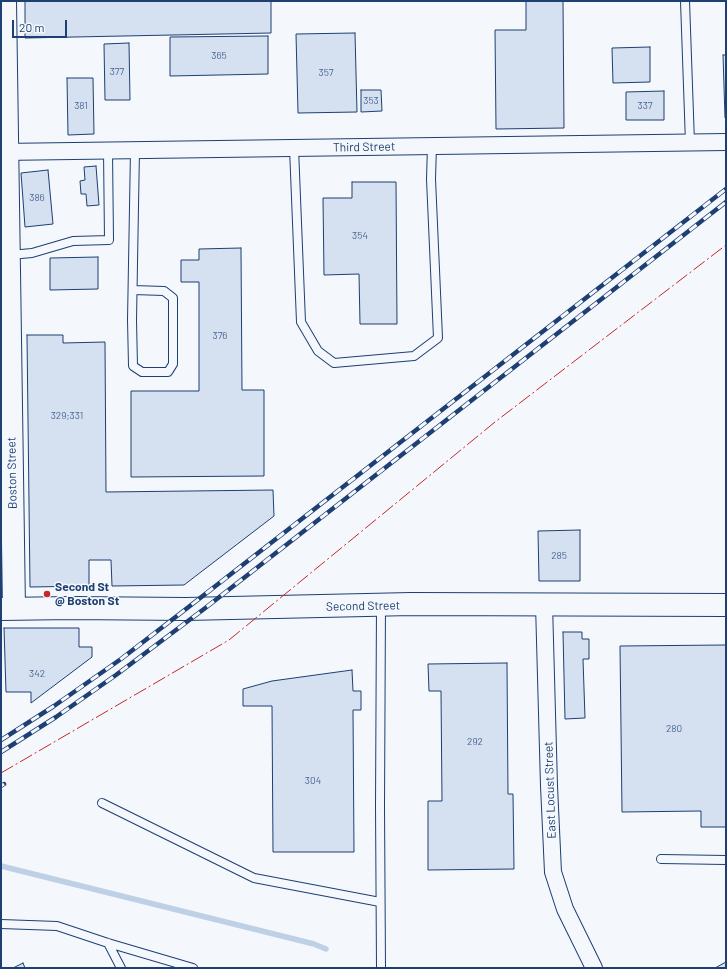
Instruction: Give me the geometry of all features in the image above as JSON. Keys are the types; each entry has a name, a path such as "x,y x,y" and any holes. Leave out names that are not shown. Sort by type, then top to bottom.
{"main road":[{"name":"Boston Street","path":"5,1 4,152 9,255 6,374 8,609"},
{"name":"Second Street","path":"8,609 186,609 381,605 544,604 726,605"}],"street":[{"name":"Third Street","path":"4,152 726,142"},
{"name":"East Locust Street","path":"544,604 553,872 565,909 594,968"}],"lane":[{"path":"685,1 690,143"},
{"path":"294,148 301,322 318,351 334,363 414,356 438,338 431,179 432,146"},
{"path":"9,255 32,253 74,241 109,240 108,150"},
{"path":"133,290 164,291 173,298 173,364 168,372 142,372 133,366 132,320 135,150"},
{"path":"381,605 381,968"},
{"path":"102,802 254,878 380,902"},
{"path":"661,859 726,860"},
{"path":"2,925 57,926 193,968"},
{"path":"108,943 121,968"}],"building":[{"path":"25,1 271,1 271,33 25,38"},
{"path":"526,1 563,1 564,128 496,129 495,30 526,30"},
{"path":"355,33 357,112 298,113 296,34"},
{"path":"268,36 268,74 170,76 170,37"},
{"path":"129,43 130,100 105,100 104,44"},
{"path":"650,47 650,82 613,83 612,48"},
{"path":"723,55 726,55 726,118 725,118"},
{"path":"67,78 93,78 94,134 68,135"},
{"path":"361,90 381,90 382,111 361,112"},
{"path":"664,91 664,120 626,120 626,92"},
{"path":"96,166 99,205 87,206 86,194 81,194 80,181 85,180 84,167"},
{"path":"48,170 53,224 25,227 21,173"},
{"path":"352,182 396,182 397,324 360,324 359,274 324,275 323,198 352,198"},
{"path":"241,248 242,390 264,390 264,476 131,477 131,391 199,391 199,282 181,282 181,260 199,260 199,249"},
{"path":"98,257 98,289 50,290 50,258"},
{"path":"27,335 63,335 63,343 105,342 106,492 273,490 274,516 184,585 112,586 111,560 89,560 89,586 30,587"},
{"path":"580,530 580,581 539,581 538,531"},
{"path":"4,628 79,628 79,647 92,647 92,657 31,703 31,692 6,692"},
{"path":"563,632 582,632 582,639 589,639 589,659 583,659 585,718 565,719"},
{"path":"726,645 726,827 701,827 701,811 622,812 620,646"},
{"path":"507,663 508,794 513,794 514,869 428,870 428,801 442,801 441,691 429,691 428,664"},
{"path":"352,670 353,691 361,691 361,710 353,710 354,852 273,852 272,706 243,706 243,689 272,681"},
{"path":"726,962 726,968 715,968"},
{"path":"23,963 25,968 13,968"}],"waterway":[{"path":"1,866 314,944 326,949"}],"railway":[{"path":"1,740 54,706 121,659 726,189"},
{"path":"1,752 56,717 116,675 204,609 726,202"}],"power":[{"path":"1,773 229,640 495,422 726,245"}],"place":[{"name":"Second St @ Boston St","path":"47,594"}]}
